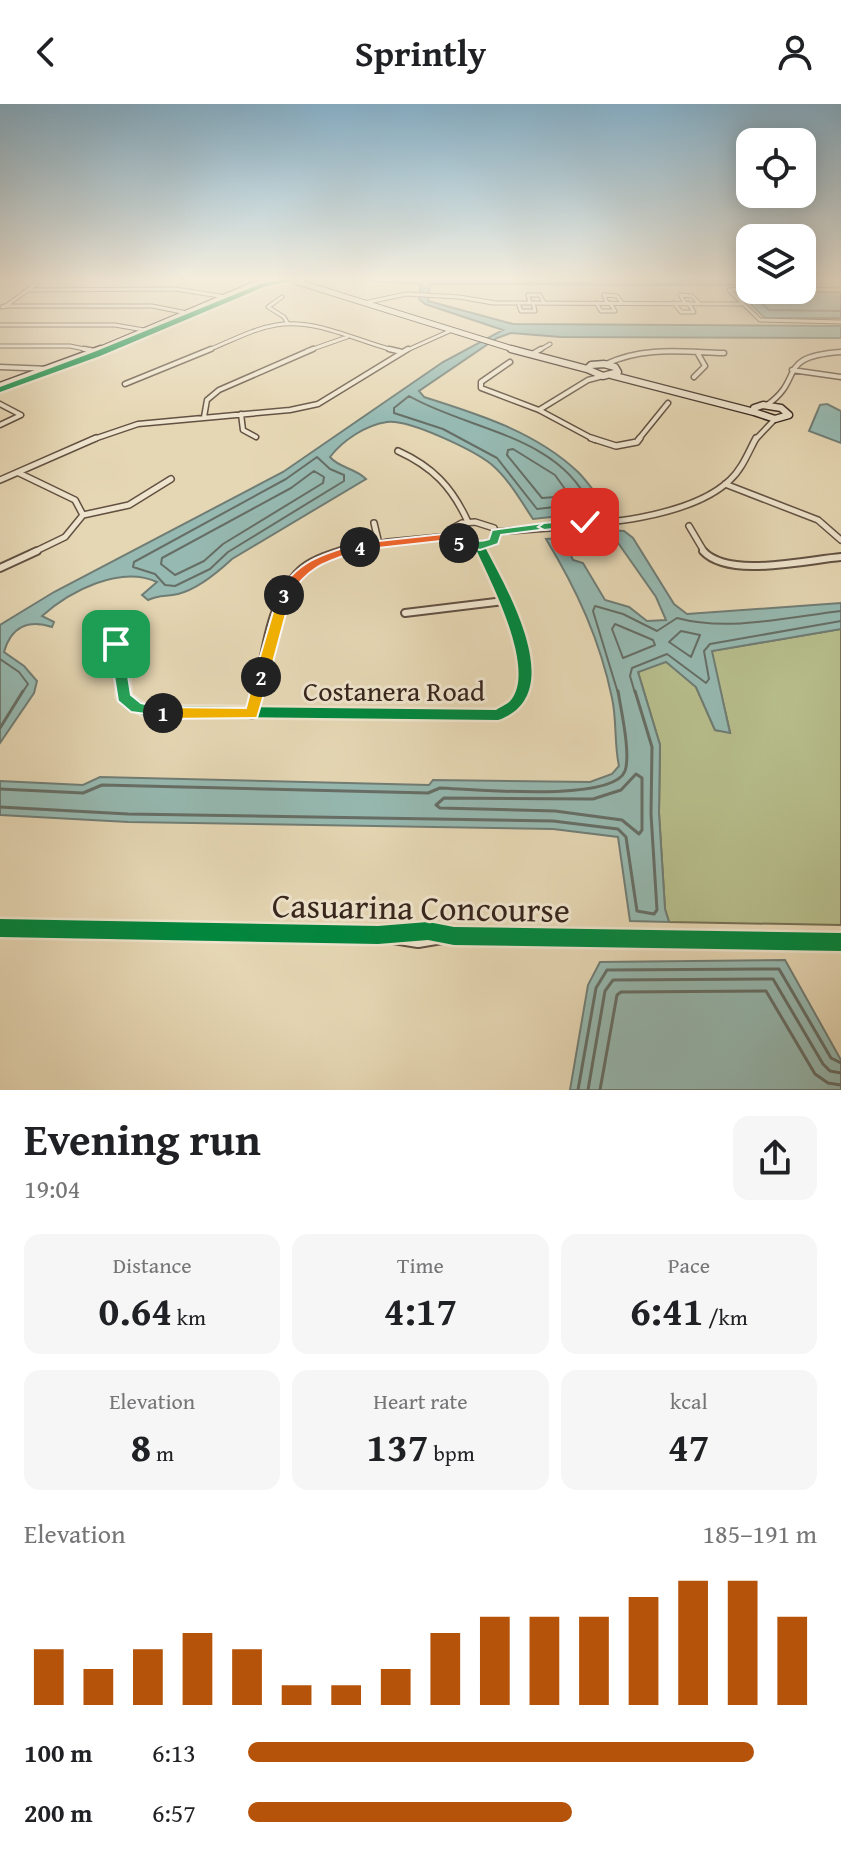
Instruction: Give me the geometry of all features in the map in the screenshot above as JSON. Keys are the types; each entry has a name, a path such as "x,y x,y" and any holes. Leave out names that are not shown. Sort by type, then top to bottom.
{"street":[{"path":"115,325 144,330"},
{"path":"0,386 157,325"},
{"path":"125,384 263,328 282,325"},
{"path":"314,325 402,352"},
{"path":"438,325 535,353 595,365 617,366 738,403 781,408 788,412 788,417 761,417 754,412 589,374 535,353"},
{"path":"0,480 120,429 152,422 297,409 321,403 402,352 453,330"},
{"path":"204,417 207,400 219,390 304,352 347,337"},
{"path":"535,353 550,344"},
{"path":"0,346 70,346 95,351"},
{"path":"607,376 641,351 724,353"},
{"path":"694,377 705,366 697,352"},
{"path":"754,412 754,408 777,398 797,362 807,356 841,352"},
{"path":"510,362 481,382 480,387 539,410 601,443 624,446 640,440 668,403"},
{"path":"539,410 589,374 595,365"},
{"path":"0,367 50,369"},
{"path":"792,370 841,377"},
{"path":"777,398 781,408"},
{"path":"0,404 21,416 0,425"},
{"path":"241,414 243,430 256,437"},
{"path":"761,417 764,426"},
{"path":"496,532 658,512 692,502 725,484 743,466 764,426 775,419"},
{"path":"398,451 428,466 443,478 455,493 468,522"},
{"path":"18,472 75,500 83,515"},
{"path":"0,568 65,537 83,515 129,505 171,479"},
{"path":"725,484 818,520 841,540"},
{"path":"452,536 453,528 468,522 489,525 496,532"},
{"path":"374,523 379,544"},
{"path":"689,526 709,557 721,563 745,565 841,557"},
{"path":"252,714 277,618 292,579 326,556 379,544 452,536 465,546 480,547 494,541 496,532"},
{"name":"Costanera Road","path":"108,631 121,662 122,692 127,701 137,708 161,713 482,717 507,712 521,701 526,681 518,635 480,547"},
{"path":"405,613 504,601"},
{"name":"Casuarina Concourse","path":"0,928 378,935 427,941 454,936 841,942"}],"green space":[{"path":"841,629 841,925 669,922 665,909 659,813 660,745 638,672 666,661 696,687 715,730 730,732 711,651"}],"water":[{"path":"488,325 841,326 841,338 561,337 511,333 497,338 419,391 424,397 506,426 544,446 578,472 608,511 533,519 503,476 470,451 410,425 387,422 371,426 348,439 330,457 366,479 232,559 200,584 185,592 148,600 142,595 157,582 127,577 96,583 42,616 54,622 52,627 35,624 16,631 4,652 24,666 37,681 34,693 0,743 0,625 54,592 283,472 443,362 503,330"},
{"path":"827,404 841,411 841,443 809,431 820,405"},
{"path":"609,530 624,531 633,538 674,604 687,614 841,603 841,629 712,651 730,733 715,730 696,687 666,662 638,672 660,745 659,813 665,909 669,922 630,921 618,837 553,829 128,822 0,815 0,781 83,785 100,777 429,785 433,780 590,782 612,774 619,766 614,706 607,677 586,616 546,539 563,538 573,560 583,563 605,600 629,607 647,621 666,620 656,597"},
{"path":"785,960 841,1060 841,1090 570,1090 588,985 600,962"}],"cycle path":[{"path":"0,390 167,325"},
{"path":"108,631 121,662 124,697 144,711 498,715 516,704 525,686 525,663 510,611 480,547"},
{"path":"0,928 378,935 428,931 454,936 841,942"}],"route":[{"path":"116,644 122,666 122,692 127,701 137,708 161,713 252,714 286,591 292,579 314,562 355,547 452,536 465,546 480,547 494,541 496,532 585,522"}]}
